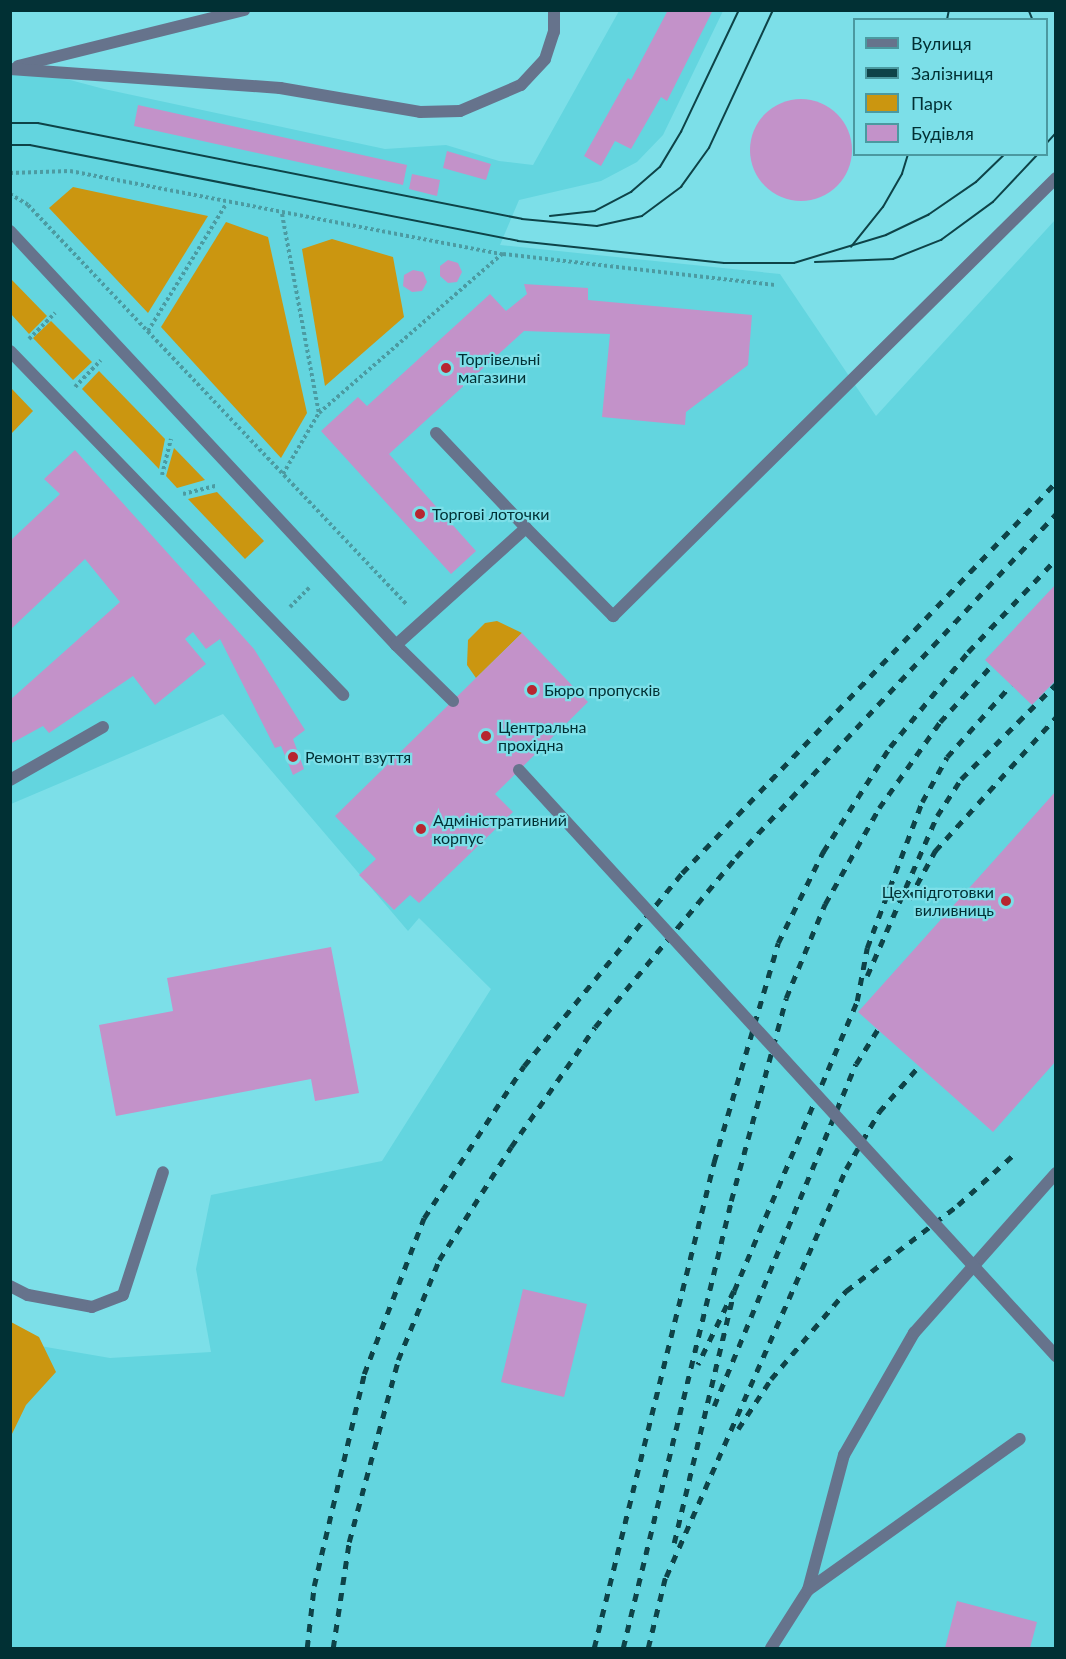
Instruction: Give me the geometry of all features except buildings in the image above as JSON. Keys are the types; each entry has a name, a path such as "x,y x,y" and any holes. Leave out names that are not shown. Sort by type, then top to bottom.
{"street":[{"path":"10,68 244,10"},
{"path":"10,68 280,88 420,112 460,111 521,85 545,59 554,32 554,10"},
{"path":"436,433 613,615 1056,178"},
{"path":"10,231 396,645 453,701"},
{"path":"10,351 343,695"},
{"path":"396,645 526,528"},
{"path":"10,780 103,727"},
{"path":"519,770 1056,1356"},
{"path":"10,1286 28,1295 92,1307 123,1295 163,1172"},
{"path":"771,1648 808,1590 844,1455 914,1333 1056,1173"},
{"path":"808,1590 1020,1439"}],"path":[{"path":"10,173 70,171 226,204 503,254 776,285"},
{"path":"10,194 28,205 423,621"},
{"path":"148,332 226,204"},
{"path":"282,214 319,413"},
{"path":"283,474 319,413 503,254"},
{"path":"60,402 116,345"},
{"path":"178,412 155,501 242,480"}],"shaded area":[{"path":"619,11 723,11 663,135 637,162 601,181 519,200 500,245 780,274 876,416 1055,220 1055,1648 11,1648 11,1341 110,1358 211,1352 196,1269 211,1195 382,1161 491,989 419,918 408,931 223,714 11,804 10,64 104,89 385,149 446,145 499,161 533,165"}],"green space":[{"path":"73,187 208,216 148,313 49,208"},
{"path":"226,222 268,237 307,413 281,458 161,327"},
{"path":"332,239 393,257 404,317 325,386 302,249"},
{"path":"10,278 47,316 29,334 11,314"},
{"path":"51,321 92,362 73,380 33,338"},
{"path":"99,371 165,439 159,469 82,389"},
{"path":"11,388 33,411 11,434"},
{"path":"174,448 205,480 177,488 166,476"},
{"path":"217,492 264,541 245,559 188,499"},
{"path":"497,621 522,633 476,678 467,665 468,640 485,623"},
{"path":"11,1322 39,1337 56,1372 26,1405 11,1436"}],"tram line":[{"path":"550,216 595,211 631,192 660,167 681,132 739,10"},
{"path":"10,123 38,123 522,219 597,226 642,216 681,187 709,148 773,10"},
{"path":"947,18 949,10"},
{"path":"1029,10 1032,18"},
{"path":"1048,142 1056,133"},
{"path":"10,145 30,145 518,241 724,263 794,263 886,235 928,215 976,182 1003,156"},
{"path":"851,247 883,207 902,174 907,156"},
{"path":"815,262 893,259 941,240 993,202 1036,156"}],"railway":[{"path":"307,1648 314,1586 364,1374 424,1218 524,1066 682,873 1056,482"},
{"path":"333,1648 349,1542 398,1360 439,1260 511,1147 595,1027 736,857 1056,514"},
{"path":"594,1648 714,1162 778,943 823,852 890,747 968,652 1056,559"},
{"path":"623,1648 731,1201 786,998 825,904 879,808 940,722 991,666"},
{"path":"867,976 937,816 961,779 1056,684"},
{"path":"734,1291 857,1001 867,948 922,802 947,757 1011,685"},
{"path":"909,899 935,851 1056,717"},
{"path":"714,1406 856,1064 878,1029"},
{"path":"666,1577 846,1169 879,1112 919,1066"},
{"path":"738,1429 771,1379 846,1291 958,1205 1012,1156"},
{"path":"674,1543 734,1291 698,1365"},
{"path":"648,1648 667,1570"}],"place":[{"name":"Торгівельні магазини","path":"446,368"},
{"name":"Торгові лоточки","path":"420,514"},
{"name":"Бюро пропусків","path":"532,690"},
{"name":"Центральна прохідна","path":"486,736"},
{"name":"Ремонт взуття","path":"293,757"},
{"name":"Адміністративний корпус","path":"421,829"},
{"name":"Цех підготовки виливниць","path":"1006,901"}]}
